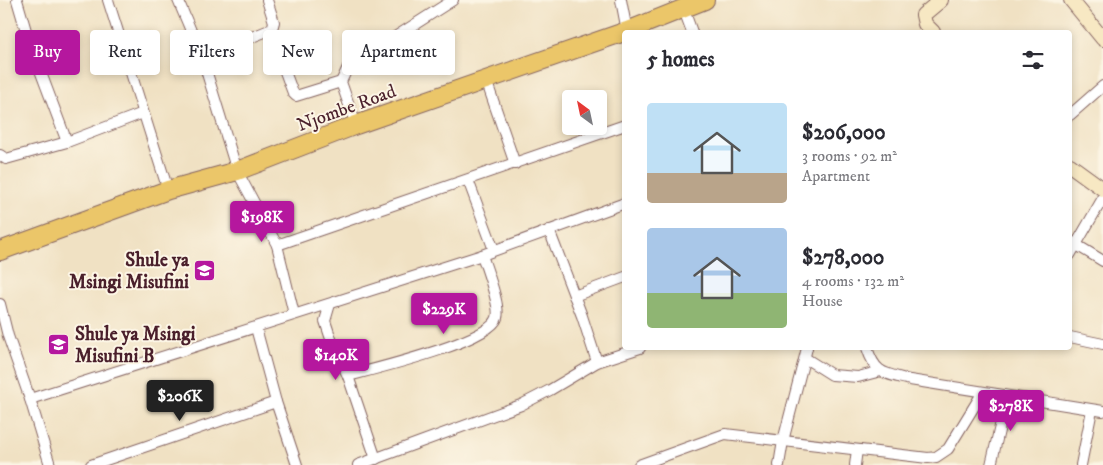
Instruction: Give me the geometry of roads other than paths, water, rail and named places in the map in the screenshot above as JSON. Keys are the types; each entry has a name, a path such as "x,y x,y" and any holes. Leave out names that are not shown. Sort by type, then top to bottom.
{"highway":[{"name":"Njombe Road","path":"630,30 684,10 705,0"},
{"name":"Njombe Road","path":"0,252 168,190 237,171 356,125 622,33"}],"street":[{"path":"17,0 29,41 67,142"},
{"path":"108,0 168,190"},
{"path":"178,0 191,30"},
{"path":"253,37 272,29 274,22 267,0"},
{"path":"356,125 341,82 348,67 453,0"},
{"path":"620,0 627,30"},
{"path":"931,30 925,24 923,15 941,0"},
{"path":"1071,0 1103,39"},
{"path":"684,10 691,30"},
{"path":"208,75 237,171 277,245 294,314"},
{"path":"286,75 296,96 341,82"},
{"path":"486,80 515,164"},
{"path":"1072,113 1103,86"},
{"path":"0,155 6,159 67,142 143,113"},
{"path":"277,245 622,126"},
{"path":"1072,167 1103,190"},
{"path":"468,180 494,250"},
{"path":"1103,198 1072,247 1103,261"},
{"path":"30,399 482,255 622,204"},
{"path":"549,230 597,362"},
{"path":"348,376 404,361 465,341 491,326 496,320 498,313 482,255"},
{"path":"574,296 622,278"},
{"path":"0,304 4,337 30,399 50,465"},
{"path":"330,304 325,321 332,342 348,376 376,459"},
{"path":"256,328 276,402 297,465"},
{"path":"1072,337 1103,344"},
{"path":"358,465 521,405 597,362 634,350"},
{"path":"868,350 873,364 881,372"},
{"path":"780,465 783,442 806,353 832,375 858,377 881,372 910,380 1103,411"},
{"path":"639,465 725,434 928,458 936,457 948,449 983,392"},
{"path":"991,465 1007,396"},
{"path":"91,465 276,402"},
{"path":"1081,465 1092,410"},
{"path":"855,465 857,450"}],"place":[{"name":"Shule ya Msingi Misufini","path":"205,270"},
{"name":"Shule ya Msingi Misufini B","path":"59,344"}]}
